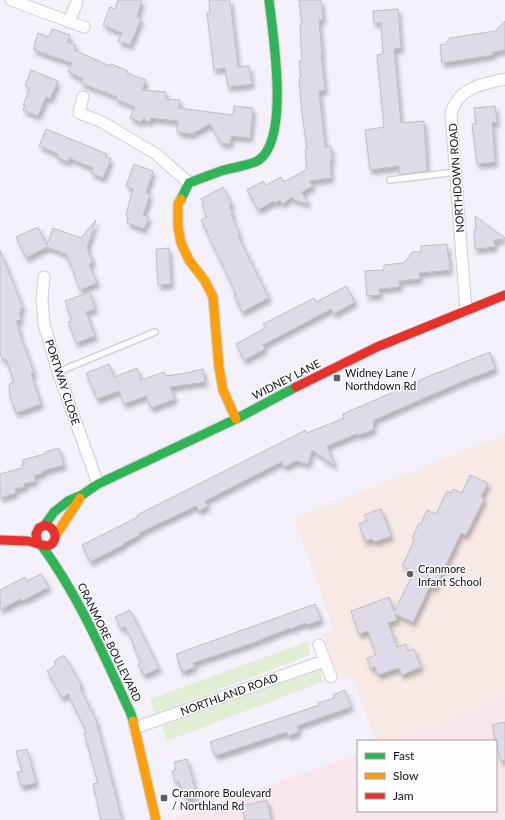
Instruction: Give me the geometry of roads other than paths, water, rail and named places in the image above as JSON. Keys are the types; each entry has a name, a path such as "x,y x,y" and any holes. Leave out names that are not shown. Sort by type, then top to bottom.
{"street":[{"path":"11,0 84,27"},
{"path":"236,419 223,390 219,367 213,297 205,281 189,260 181,243 178,227 178,204 189,183 221,171 258,161 268,152 274,133 276,110 276,79 269,0"},
{"path":"69,22 77,2"},
{"name":"NORTHDOWN ROAD","path":"466,311 451,114 453,105 462,94 478,85 505,79"},
{"path":"83,97 79,113 102,122 156,154 189,183"},
{"name":"PORTWAY CLOSE","path":"44,277 42,299 44,324 58,372 98,484"},
{"name":"WIDNEY LANE","path":"40,529 54,512 68,501 82,495 98,484 236,419 296,387 377,347 505,294"},
{"name":"WIDNEY LANE","path":"56,537 82,495"},
{"path":"40,529 35,537 40,545"},
{"path":"40,529 52,529 56,537 53,543 48,546 0,540 21,532 40,529"},
{"name":"CRANMORE BOULEVARD","path":"56,537 59,569"},
{"name":"CRANMORE BOULEVARD","path":"40,545 59,569 84,612 124,695 132,714 156,820"},
{"path":"319,645 331,677"},
{"name":"NORTHLAND ROAD","path":"135,728 324,661"}],"lane":[{"path":"390,180 456,172"},
{"path":"58,372 155,332"}],"place":[{"name":"Widney Lane / Northdown Rd","path":"337,378"},
{"name":"Cranmore Infant School","path":"410,574"},
{"name":"Cranmore Boulevard / Northland Rd","path":"164,798"}]}
